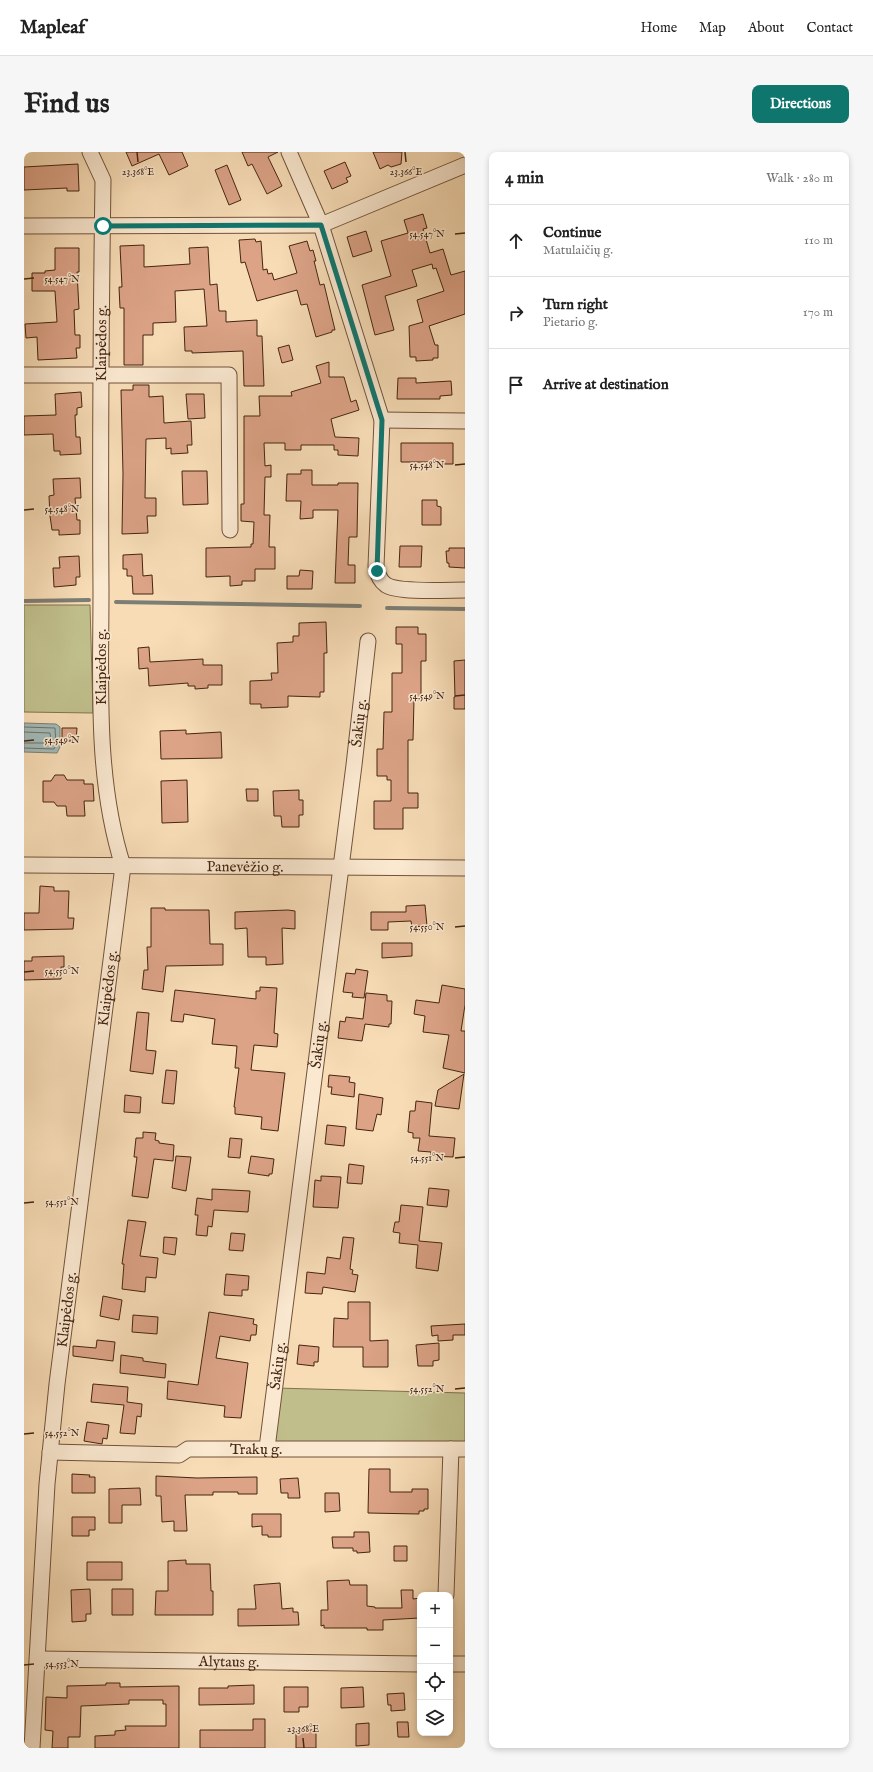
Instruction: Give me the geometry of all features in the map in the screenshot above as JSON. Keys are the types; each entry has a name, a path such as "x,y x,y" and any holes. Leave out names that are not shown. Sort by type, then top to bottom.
{"street":[{"name":"Klaipėdos g.","path":"32,1748 50,1452 58,1376 123,866 108,812 104,775 101,715 103,180 90,152"},
{"path":"289,152 321,225 382,420 376,566 382,581 392,588 400,589 465,590"},
{"path":"24,226 321,225 465,165"},
{"path":"24,375 229,375 230,530"},
{"path":"382,420 465,421"},
{"name":"Šakių g.","path":"268,1448 368,641"},
{"name":"Panevėžio g.","path":"24,865 465,868"},
{"name":"Trakų g.","path":"50,1452 179,1455 188,1449 458,1449"},
{"path":"446,1592 458,1449"},
{"name":"Alytaus g.","path":"38,1659 417,1664"},
{"path":"453,1664 465,1664"}],"shaded area":[{"path":"24,605 90,605 93,713 24,712"},
{"path":"275,1388 465,1393 465,1450 267,1448"}],"water":[{"path":"24,723 56,724 60,727 60,747 57,753 24,752"}],"building":[{"path":"126,152 182,152 188,166 169,175 159,154 132,166"},
{"path":"242,152 278,152 268,157 282,186 267,194 252,164 248,166"},
{"path":"373,152 402,152 401,164 391,167 388,165 380,169"},
{"path":"345,162 351,176 346,178 348,182 332,189 324,171"},
{"path":"78,164 79,191 67,191 67,188 24,190 24,167"},
{"path":"227,165 241,200 229,205 215,170"},
{"path":"423,214 427,228 423,229 430,253 443,249 451,275 465,271 465,314 429,326 435,345 438,345 438,358 433,358 433,360 416,361 416,357 410,357 409,326 423,322 417,300 444,291 436,268 433,269 432,264 412,270 417,286 385,296 394,330 375,335 362,285 391,276 381,241 408,233 404,220"},
{"path":"366,231 372,251 353,257 347,237"},
{"path":"255,239 256,242 261,241 263,270 267,269 268,274 272,273 274,280 297,273 289,246 307,241 310,251 313,250 320,285 324,284 335,330 316,337 307,304 301,305 297,290 257,301 245,262 241,263 239,240"},
{"path":"144,245 144,267 190,264 189,248 208,247 210,285 217,284 219,311 226,311 226,322 257,320 257,336 262,336 264,386 244,386 243,351 192,353 192,351 185,351 184,327 207,326 204,289 175,291 176,322 153,323 153,335 143,335 143,365 124,365 124,308 120,308 119,287 122,287 120,246"},
{"path":"55,248 79,248 79,272 77,272 79,309 74,310 75,335 80,335 80,348 76,348 77,358 38,360 37,337 26,338 25,324 57,322 55,291 32,291 32,273 45,273 45,271 55,270"},
{"path":"289,345 293,360 282,363 278,348"},
{"path":"329,362 329,377 344,377 351,402 356,400 359,410 331,419 335,437 359,438 358,456 338,455 338,450 334,450 334,445 301,445 301,450 285,450 285,443 264,443 265,466 271,465 271,477 265,477 264,515 270,515 269,547 275,547 275,569 255,569 255,581 242,581 242,585 230,586 230,576 206,577 206,548 251,547 251,544 253,544 254,522 241,521 241,504 244,504 244,416 260,416 259,396 292,396 291,392 321,383 316,366"},
{"path":"398,378 416,378 416,383 451,381 452,395 440,396 440,399 397,399"},
{"path":"133,385 149,385 149,397 163,396 164,423 191,421 192,445 187,445 188,453 171,454 171,448 166,449 166,438 146,439 145,498 156,498 156,516 147,516 148,533 122,534 123,474 121,390 133,390"},
{"path":"81,392 82,407 77,408 77,415 75,415 76,437 80,437 81,454 60,455 60,451 54,451 53,434 24,435 24,416 56,415 55,394"},
{"path":"186,394 204,394 205,418 188,419"},
{"path":"401,443 453,443 453,464 436,464 436,462 401,462"},
{"path":"301,470 312,470 312,485 358,483 357,537 349,537 348,565 355,565 355,583 335,583 338,510 313,510 313,518 300,519 301,501 286,501 287,474 301,474"},
{"path":"182,471 207,471 208,504 183,505"},
{"path":"80,478 81,498 75,498 77,520 80,520 80,534 59,535 59,530 52,530 50,516 49,496 54,495 53,479"},
{"path":"422,500 437,500 437,506 441,507 441,525 422,525"},
{"path":"400,546 422,546 421,567 399,567"},
{"path":"449,548 465,548 465,568 449,567 449,563 447,563 446,551 449,551"},
{"path":"142,554 143,576 152,575 153,594 133,594 132,576 127,576 127,569 123,569 123,555"},
{"path":"79,556 80,577 76,577 76,585 54,587 53,568 60,568 59,557"},
{"path":"300,570 313,571 312,589 287,589 287,576 299,576"},
{"path":"326,622 327,653 324,653 324,692 320,692 320,697 288,696 288,707 261,708 261,704 250,704 250,681 272,680 271,673 278,673 277,643 293,642 293,636 299,636 299,623"},
{"path":"396,627 418,627 418,634 426,634 426,661 421,661 421,700 414,700 413,740 408,740 408,793 418,793 418,808 403,808 403,829 374,829 374,801 391,801 391,780 387,780 387,776 377,776 377,749 383,749 384,712 392,712 392,673 402,673 402,644 396,644"},
{"path":"149,647 150,662 203,659 203,665 222,665 222,685 208,685 208,688 195,689 195,686 188,686 188,683 149,686 148,668 139,669 138,648"},
{"path":"465,660 465,709 454,709 454,661"},
{"path":"62,728 77,728 76,741 62,741"},
{"path":"186,730 186,734 221,732 222,758 161,759 160,731"},
{"path":"55,775 64,775 67,780 84,780 84,784 93,784 94,801 84,801 85,816 67,816 66,806 57,806 54,802 43,802 43,781 51,781"},
{"path":"187,780 188,822 162,823 161,781"},
{"path":"246,789 258,789 258,801 247,801"},
{"path":"299,790 299,800 303,800 303,815 299,815 299,827 282,827 281,816 274,816 273,791"},
{"path":"40,886 54,887 54,891 69,891 68,918 74,918 73,929 24,930 24,913 39,913"},
{"path":"425,905 427,926 412,927 411,921 388,922 388,930 371,930 371,912 406,912 406,906"},
{"path":"151,908 165,908 165,910 209,910 210,944 223,944 223,965 166,966 163,992 142,989 144,970 148,970 147,947 151,947"},
{"path":"295,911 295,929 282,928 283,964 266,965 266,957 248,957 247,928 235,929 235,912"},
{"path":"382,943 412,943 412,956 382,958"},
{"path":"64,956 64,967 61,967 61,979 24,980 24,961 32,961 32,957"},
{"path":"356,969 368,971 364,998 352,997 353,993 343,992 346,973 355,974"},
{"path":"442,985 465,989 465,1005 461,1031 465,1031 465,1073 443,1068 449,1035 423,1032 425,1016 414,1014 416,1000 439,1003"},
{"path":"260,987 277,988 274,1033 278,1034 277,1047 254,1045 251,1070 285,1073 278,1131 261,1129 262,1117 235,1114 234,1107 239,1068 235,1068 237,1046 212,1044 215,1019 184,1014 183,1022 171,1021 175,990 256,999 256,991 260,991"},
{"path":"366,993 387,995 387,1001 392,1001 391,1024 389,1024 389,1027 365,1024 362,1041 338,1038 340,1021 345,1022 346,1017 363,1019"},
{"path":"137,1012 149,1013 146,1050 156,1051 153,1074 130,1071"},
{"path":"166,1070 177,1071 174,1104 162,1103"},
{"path":"464,1074 459,1109 435,1106 438,1090"},
{"path":"329,1075 350,1077 349,1082 355,1083 354,1097 331,1094 332,1087 328,1087"},
{"path":"359,1094 383,1098 381,1115 377,1114 373,1131 356,1129"},
{"path":"125,1095 141,1097 140,1113 124,1112"},
{"path":"416,1101 432,1103 429,1136 455,1138 453,1157 431,1156 431,1152 418,1151 420,1138 413,1138 413,1133 408,1132 410,1111 415,1111"},
{"path":"327,1125 346,1127 344,1146 325,1144"},
{"path":"143,1132 156,1133 155,1140 159,1141 159,1143 174,1145 173,1161 154,1159 148,1198 132,1196 137,1157 134,1157 136,1138 143,1138"},
{"path":"230,1138 242,1139 240,1158 228,1157"},
{"path":"176,1156 191,1157 186,1191 172,1188"},
{"path":"251,1156 274,1159 272,1174 269,1174 269,1176 248,1173"},
{"path":"349,1164 364,1166 362,1184 347,1183"},
{"path":"321,1176 341,1177 338,1208 313,1207 315,1180 321,1181"},
{"path":"429,1188 449,1190 447,1207 427,1205"},
{"path":"212,1189 250,1191 248,1212 214,1210 212,1227 208,1226 207,1236 196,1235 198,1215 195,1215 197,1198 212,1200"},
{"path":"401,1205 423,1207 419,1241 442,1243 438,1271 416,1268 418,1245 399,1243 400,1233 393,1232 395,1222 399,1222"},
{"path":"128,1220 146,1222 140,1256 158,1258 156,1278 146,1277 145,1292 122,1289 124,1264 122,1264"},
{"path":"231,1233 245,1234 243,1251 229,1250"},
{"path":"164,1237 177,1238 175,1255 163,1253"},
{"path":"343,1237 354,1238 350,1269 353,1270 352,1274 358,1275 355,1292 323,1287 322,1294 305,1293 307,1272 325,1274 327,1257 340,1259"},
{"path":"226,1274 249,1276 248,1290 242,1290 242,1296 224,1295"},
{"path":"103,1296 122,1300 119,1320 100,1316"},
{"path":"348,1302 370,1302 370,1341 388,1340 388,1367 363,1367 363,1347 333,1347 334,1318 348,1319"},
{"path":"209,1312 254,1319 253,1324 257,1325 256,1335 251,1335 250,1341 220,1336 216,1358 248,1363 241,1418 224,1417 225,1406 167,1399 168,1381 198,1385"},
{"path":"133,1315 158,1317 157,1334 132,1332"},
{"path":"465,1324 465,1335 453,1335 453,1340 438,1341 438,1335 432,1336 431,1326"},
{"path":"97,1340 115,1342 113,1361 73,1356 73,1346 96,1348"},
{"path":"439,1343 439,1360 433,1361 433,1366 418,1366 416,1345"},
{"path":"299,1345 319,1347 318,1362 314,1362 314,1366 297,1364"},
{"path":"121,1355 143,1358 143,1361 166,1364 165,1378 120,1373"},
{"path":"93,1384 128,1387 127,1402 142,1404 141,1417 137,1416 135,1434 120,1433 124,1405 91,1402"},
{"path":"87,1422 109,1425 107,1439 103,1438 102,1444 84,1441"},
{"path":"369,1469 390,1469 390,1492 412,1492 412,1489 428,1489 428,1509 419,1511 419,1514 368,1513"},
{"path":"72,1474 90,1475 89,1477 95,1477 95,1493 72,1493"},
{"path":"156,1476 197,1478 257,1477 257,1494 213,1492 213,1495 185,1495 187,1531 174,1531 174,1521 162,1522 161,1496 156,1496"},
{"path":"298,1478 300,1498 288,1498 288,1493 281,1493 280,1479"},
{"path":"140,1488 141,1505 122,1505 122,1523 109,1523 109,1489"},
{"path":"325,1493 339,1493 340,1511 325,1512"},
{"path":"252,1514 281,1514 281,1537 268,1537 268,1535 262,1535 262,1526 252,1527"},
{"path":"72,1517 95,1517 95,1530 89,1530 89,1536 72,1536"},
{"path":"354,1532 369,1532 370,1552 357,1553 357,1551 353,1551 353,1548 333,1548 332,1537 354,1537"},
{"path":"394,1546 407,1546 407,1561 394,1561"},
{"path":"186,1560 186,1564 210,1564 211,1591 213,1591 213,1615 155,1615 156,1591 168,1591 168,1561"},
{"path":"87,1562 122,1562 122,1580 87,1580"},
{"path":"349,1580 350,1585 367,1585 367,1606 375,1608 402,1608 401,1590 413,1590 413,1599 417,1598 417,1618 383,1620 383,1630 367,1630 367,1628 324,1628 324,1625 321,1626 321,1610 328,1610 327,1581"},
{"path":"280,1583 282,1609 293,1608 293,1612 298,1612 299,1625 238,1626 238,1609 256,1609 254,1585"},
{"path":"90,1589 91,1614 86,1614 86,1621 72,1622 71,1590"},
{"path":"112,1589 133,1589 133,1615 112,1615"},
{"path":"106,1683 120,1683 120,1687 179,1686 179,1748 95,1748 95,1736 115,1735 115,1731 126,1730 125,1726 166,1726 166,1704 163,1704 163,1700 129,1700 129,1704 81,1706 80,1737 68,1737 68,1748 52,1748 53,1731 45,1730 46,1697 67,1698 67,1686 106,1685"},
{"path":"254,1685 254,1704 199,1705 199,1688 228,1688 228,1686"},
{"path":"284,1687 308,1687 308,1707 299,1707 299,1712 284,1712"},
{"path":"363,1687 364,1707 341,1708 341,1688"},
{"path":"404,1693 405,1710 391,1711 391,1705 388,1705 387,1694"},
{"path":"253,1719 265,1719 265,1748 200,1748 200,1730 253,1730"},
{"path":"397,1722 408,1722 409,1737 398,1737"},
{"path":"369,1723 369,1745 356,1746 356,1724"},
{"path":"296,1730 316,1730 316,1748 296,1748"}],"waterway":[{"path":"24,601 89,600"},
{"path":"116,602 360,606"},
{"path":"387,608 465,609"}],"route":[{"path":"103,226 321,225 382,420 377,571"}]}
